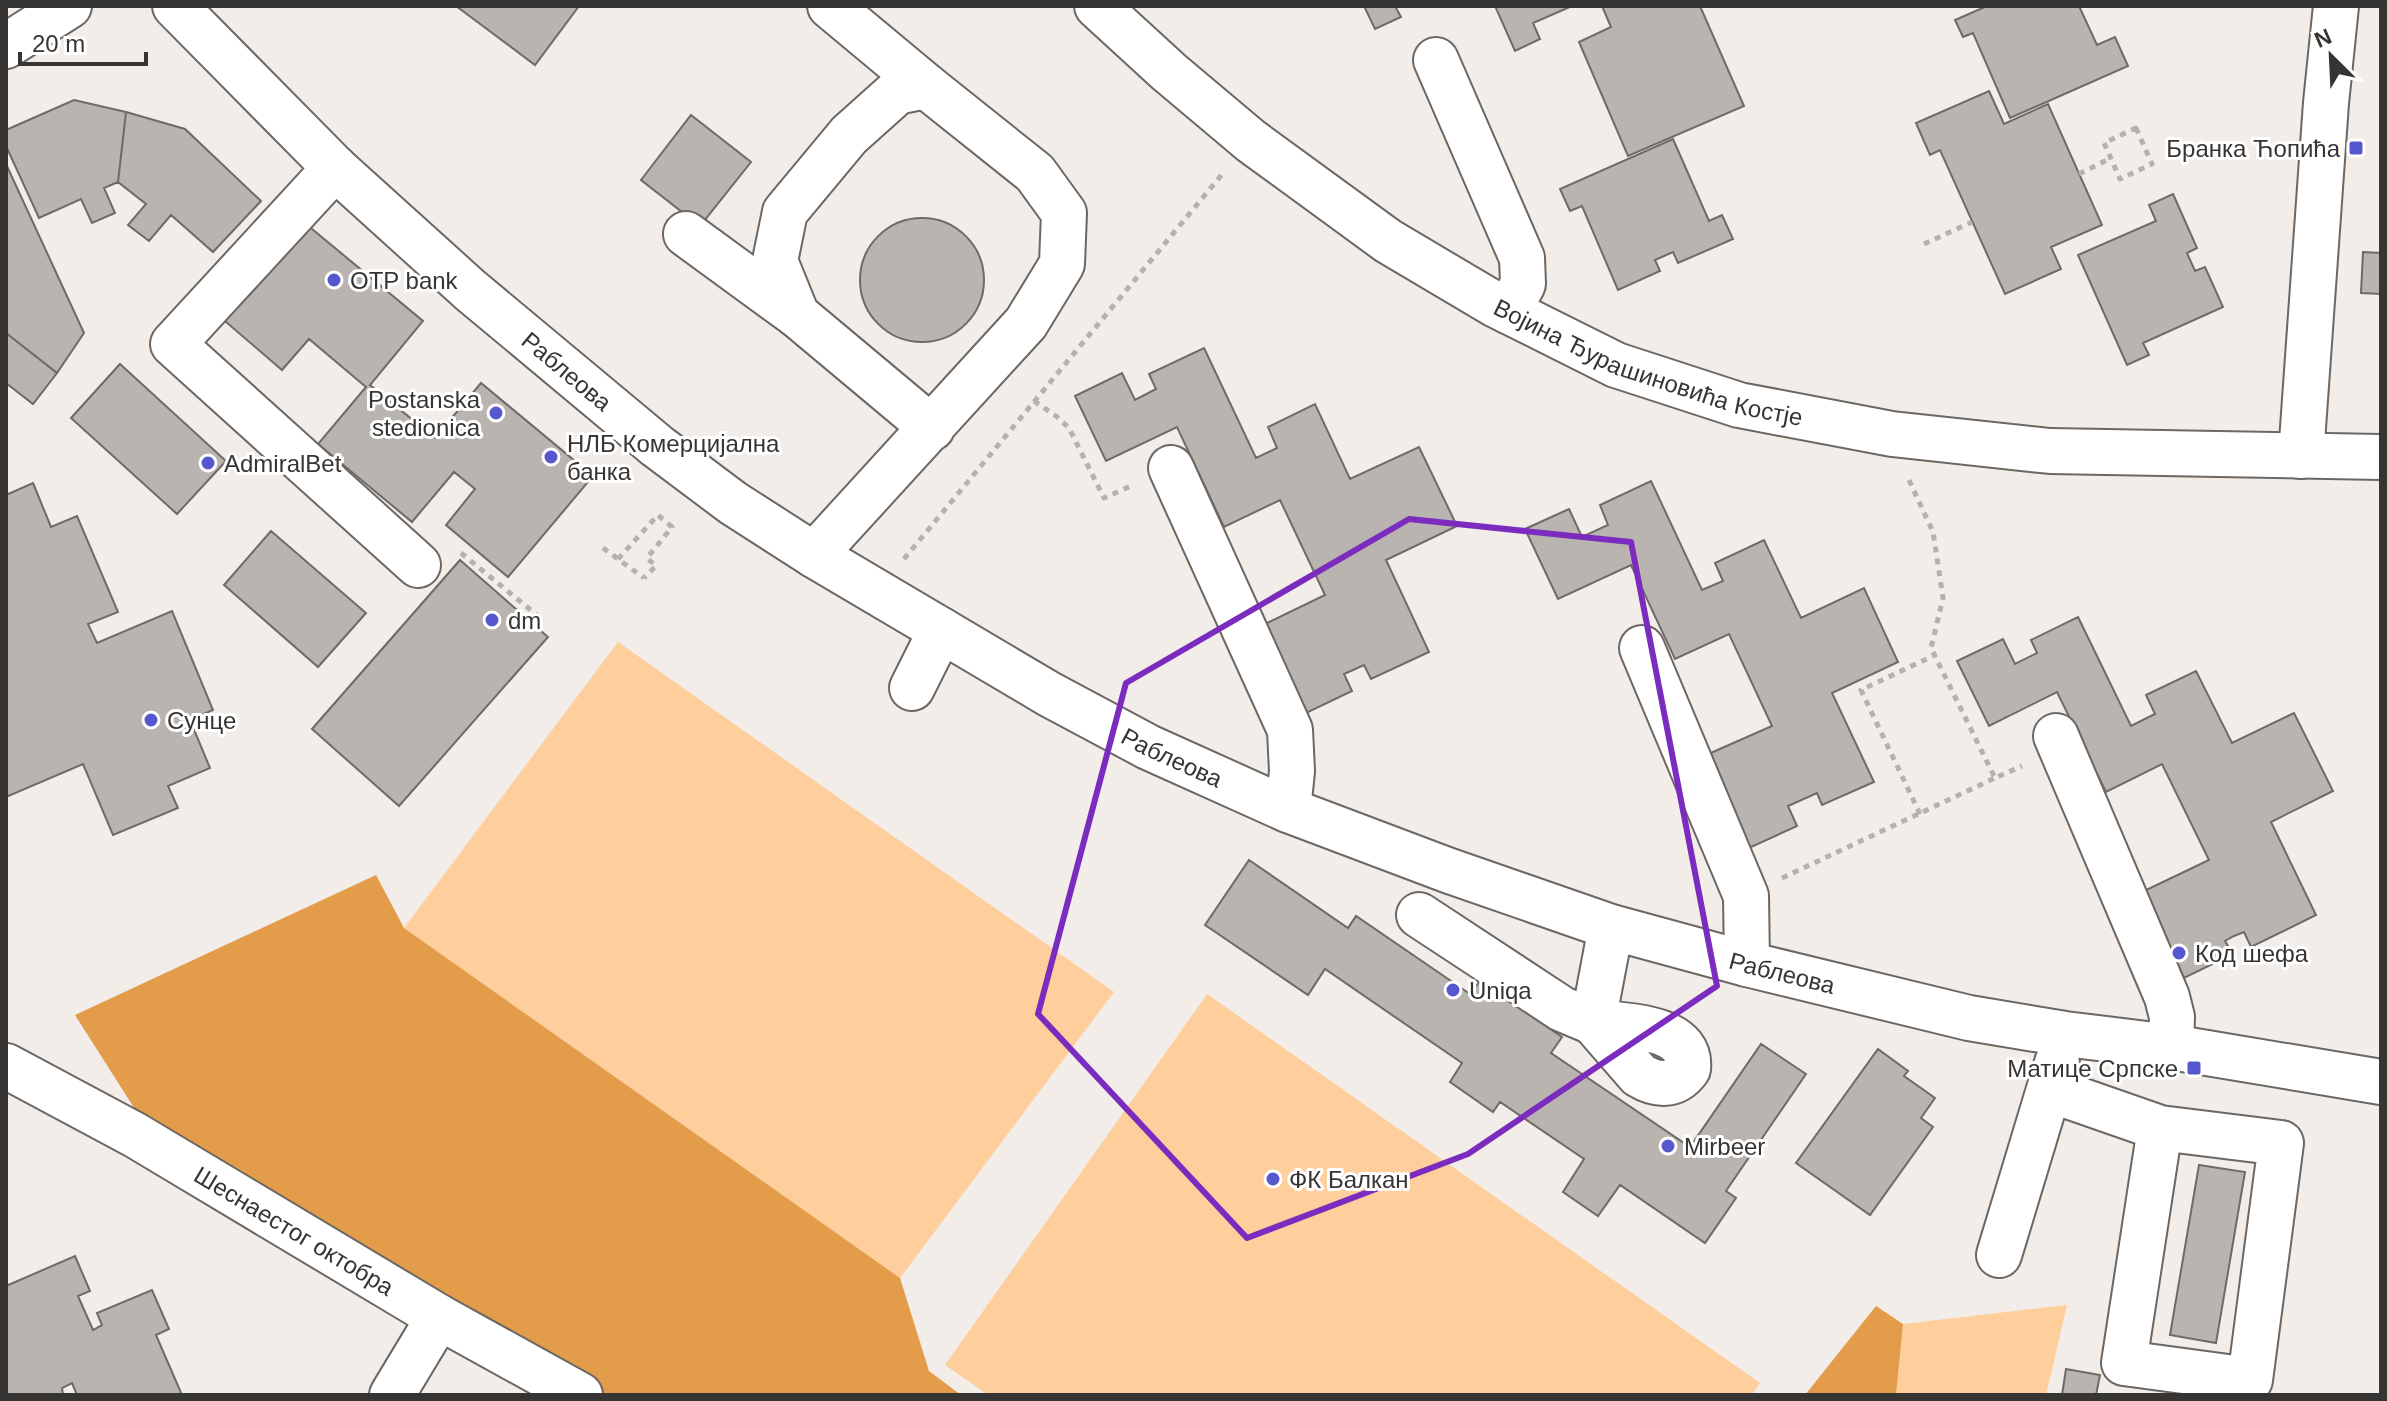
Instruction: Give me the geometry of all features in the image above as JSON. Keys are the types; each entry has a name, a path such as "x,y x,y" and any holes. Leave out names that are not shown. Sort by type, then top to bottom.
{"street":[{"path":"6,46 69,6"},
{"name":"Раблеова","path":"175,6 335,168 470,290 657,446 733,503 814,555 1049,694 1148,747 1288,810 1447,870 1611,927 1747,964 1969,1018 2381,1082"},
{"path":"814,555 1026,323 1062,264 1064,213 1035,173 830,6"},
{"name":"Војина Ђурашиновића Костје","path":"1097,6 1251,141 1388,241 1508,311 1616,365 1739,405 1892,434 2050,451 2381,457"},
{"path":"2301,456 2326,103 2336,6"},
{"path":"1436,60 1522,258 1523,284 1508,311"},
{"path":"797,315 775,261 785,212 849,135 897,92 926,86"},
{"path":"335,168 173,344 418,565"},
{"path":"686,234 797,315 932,428"},
{"path":"1171,468 1290,730 1292,771 1288,810"},
{"path":"912,688 941,630"},
{"path":"1642,648 1746,896 1747,964"},
{"path":"2059,742 2167,997 2172,1017 2171,1047"},
{"path":"1419,915 1562,1009 1593,1022 1611,927"},
{"path":"1999,1255 2051,1090 2065,1034"},
{"name":"Шеснаестог октобра","path":"6,1066 135,1135 439,1317 580,1395"},
{"path":"2051,1090 2160,1128 2281,1143 2250,1380 2124,1363 2160,1128"},
{"path":"392,1395 439,1317"}],"path":[{"path":"2136,128 2152,164 2120,179 2111,158 2104,143 2136,128"},
{"path":"2079,174 2111,158"},
{"path":"876,592 1220,177"},
{"path":"1924,244 1972,222"},
{"path":"1034,401 1069,428 1104,498 1171,468"},
{"path":"1892,434 1898,455 1933,532 1943,598 1931,648 1995,778"},
{"path":"603,548 618,559 644,578 656,566 647,558 672,527 658,515 618,559"},
{"path":"487,575 543,620"},
{"path":"1920,814 1861,690 1935,655"},
{"path":"1746,896 1995,778 2059,742"}],"highlighted area":[{"path":"1409,519 1631,542 1717,986 1468,1154 1247,1238 1038,1014 1126,683"}],"shaded area":[{"path":"618,642 1114,992 900,1278 404,928"},
{"path":"376,875 404,928 900,1278 929,1371 961,1395 602,1395 138,1114 75,1015"},
{"name":"ФК Балкан","path":"1207,994 1760,1383 1752,1395 988,1395 945,1365"},
{"path":"2067,1305 2046,1395 1896,1395 1903,1324"},
{"path":"1876,1306 1903,1324 1896,1395 1805,1395"}],"building":[{"path":"456,6 579,6 535,65"},
{"path":"1364,6 1395,6 1401,17 1375,29"},
{"path":"1495,6 1572,6 1533,23 1540,39 1515,51"},
{"path":"1602,6 1700,6 1744,106 1628,156 1579,42 1611,27"},
{"path":"1987,6 2079,6 2097,45 2115,37 2128,66 2010,118 1973,33 1963,37 1955,20"},
{"path":"1989,91 2004,124 2048,104 2102,225 2051,247 2061,269 2005,294 1940,150 1930,155 1916,123"},
{"path":"74,100 126,112 118,182 104,188 115,213 92,223 81,199 39,218 6,146 6,130"},
{"path":"126,112 185,129 261,201 213,252 171,215 149,241 128,225 146,204 118,182"},
{"path":"691,115 751,162 700,226 641,180"},
{"path":"1673,139 1709,221 1722,215 1733,239 1678,263 1673,252 1655,260 1660,271 1618,290 1582,206 1570,211 1560,189"},
{"path":"6,164 84,333 57,373 6,333"},
{"path":"2173,194 2197,248 2187,253 2195,271 2205,267 2223,307 2143,343 2149,355 2127,365 2078,255 2156,221 2149,205"},
{"path":"922,218 946,222 966,236 980,256 984,280 980,304 966,324 946,338 922,342 898,338 878,324 864,304 860,280 864,256 878,236 898,222"},
{"path":"300,219 423,321 370,385 435,438 481,383 593,476 508,577 446,525 475,489 454,472 412,522 318,444 366,387 309,339 282,370 219,316"},
{"path":"2363,252 2381,253 2381,294 2361,293"},
{"path":"6,333 57,373 33,404 6,383"},
{"path":"1204,348 1256,458 1277,448 1268,427 1315,404 1350,479 1419,447 1457,526 1386,560 1429,652 1371,679 1364,665 1344,674 1352,691 1304,714 1263,625 1325,595 1280,500 1224,527 1177,427 1106,461 1075,396 1122,373 1135,400 1156,389 1149,374"},
{"path":"120,364 226,461 177,514 71,418"},
{"path":"1651,481 1702,590 1723,581 1715,563 1764,540 1801,618 1864,588 1898,662 1832,693 1874,782 1822,805 1817,793 1788,806 1797,826 1749,848 1706,755 1772,726 1729,634 1675,659 1631,565 1558,599 1525,529 1569,509 1582,537 1608,525 1600,505"},
{"path":"33,483 51,527 77,516 118,612 88,624 97,643 172,611 213,710 190,720 210,768 168,786 178,808 113,835 83,764 6,797 6,495"},
{"path":"271,531 366,613 318,667 224,585"},
{"path":"460,560 548,637 399,806 312,729"},
{"path":"2078,617 2131,726 2155,714 2146,695 2196,671 2232,743 2294,713 2333,791 2271,822 2316,915 2251,947 2244,932 2234,936 2225,941 2233,954 2184,978 2142,892 2209,860 2162,764 2106,792 2057,692 1989,726 1957,661 2003,639 2015,664 2037,653 2031,640"},
{"path":"1249,860 1348,928 1356,916 1470,994 1480,981 1562,1037 1551,1053 1690,1147 1761,1044 1806,1074 1726,1191 1736,1198 1705,1243 1620,1185 1598,1216 1563,1192 1584,1159 1500,1102 1493,1112 1450,1082 1462,1063 1325,969 1308,995 1205,925"},
{"path":"1878,1049 1908,1071 1904,1076 1935,1098 1921,1118 1933,1127 1870,1215 1796,1163"},
{"path":"2199,1165 2245,1172 2216,1343 2170,1335"},
{"path":"75,1256 90,1291 78,1296 93,1330 102,1325 97,1313 152,1290 169,1329 156,1335 182,1395 77,1395 72,1383 62,1388 63,1395 6,1395 6,1286"},
{"path":"2066,1369 2100,1375 2096,1395 2062,1395"}],"place":[{"name":"Бранка Ћопића","path":"2356,148"},
{"name":"OTP bank","path":"334,280"},
{"name":"Postanska stedionica","path":"496,413"},
{"name":"НЛБ Комерцијална банка","path":"551,457"},
{"name":"AdmiralBet","path":"208,463"},
{"name":"dm","path":"492,620"},
{"name":"Сунце","path":"151,720"},
{"name":"Код шефа","path":"2179,953"},
{"name":"Uniqa","path":"1453,990"},
{"name":"Матице Српске","path":"2194,1068"},
{"name":"Mirbeer","path":"1668,1146"},
{"name":"ФК Балкан","path":"1273,1179"}]}
